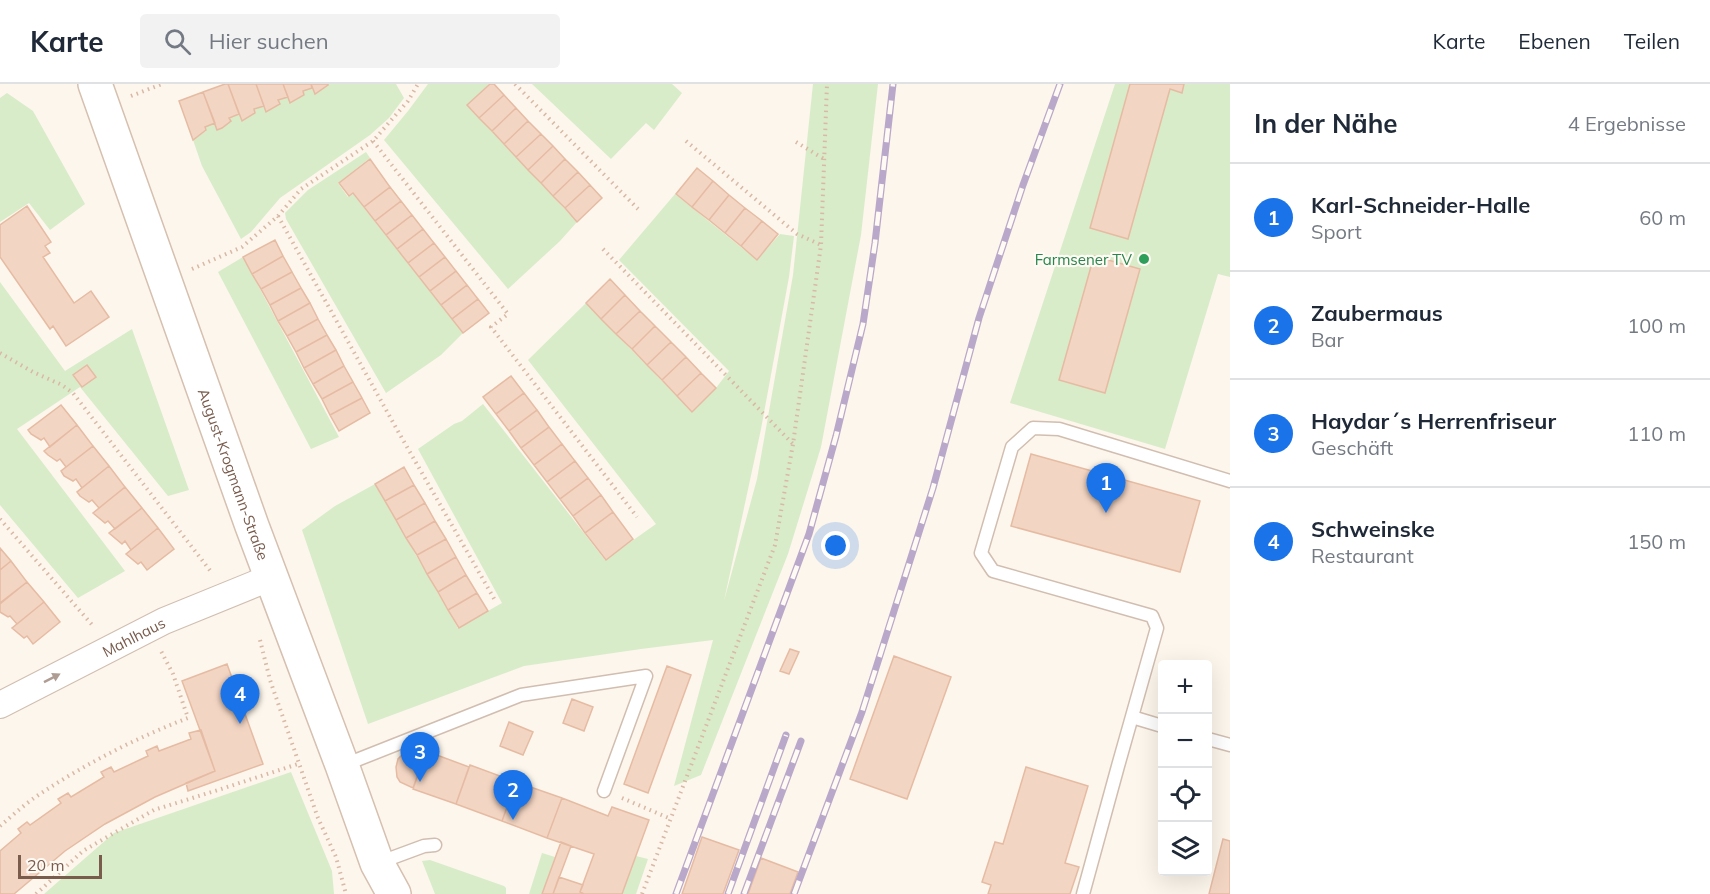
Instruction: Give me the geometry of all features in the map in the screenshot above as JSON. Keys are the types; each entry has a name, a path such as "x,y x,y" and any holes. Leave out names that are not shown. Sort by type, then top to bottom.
{"main road":[{"name":"August-Krogmann-Straße","path":"95,84 342,765 376,879 394,894"}],"street":[{"name":"Mahlhaus","path":"0,705 147,630 272,577"}],"lane":[{"path":"1083,894 1157,628 1152,616 993,571 981,553 1012,447 1033,428 1059,429 1230,481"},
{"path":"342,765 521,695 646,676 604,791"},
{"path":"1132,717 1158,725"},
{"path":"1212,740 1230,745"},
{"path":"376,879 424,846 435,845"}],"path":[{"path":"125,98 162,84"},
{"path":"189,271 242,247 278,216 301,189 373,141 408,101 418,84"},
{"path":"515,84 638,209"},
{"path":"642,894 775,544 793,444 821,245 827,84"},
{"path":"373,141 508,314 491,327 637,517"},
{"path":"686,141 797,234 821,245"},
{"path":"796,142 824,159"},
{"path":"278,216 496,602"},
{"path":"603,249 793,444"},
{"path":"0,353 73,393 228,594"},
{"path":"0,519 106,641 114,647"},
{"path":"0,826 38,795 87,766 160,728 188,718 173,674 147,630"},
{"path":"36,894 83,851 154,810 298,764"},
{"path":"604,791 671,819"}],"green space":[{"path":"328,84 396,84 404,98 389,118 370,135 280,198 251,232 241,239 202,166 193,140 206,131 205,127 215,123 217,130 230,121 229,118 239,114 242,121 255,113 254,109 264,106 266,112 279,104 278,100 288,97 291,103 304,95 303,91 312,88 315,94"},
{"path":"428,84 489,84 467,105 577,222 508,289 384,140"},
{"path":"532,84 672,84 682,93 654,130 646,123 611,159"},
{"path":"813,84 878,84 861,235 821,447 788,554 701,775 674,786 713,640 524,666 368,724 302,530 335,506 375,484 458,628 502,603 418,449 462,421 483,404 605,560 656,524 528,360 586,303 692,412 716,388 729,371 619,260 675,194 757,260 780,234 794,236 789,277 761,429 724,601 757,479 793,275"},
{"name":"Farmsener TV","path":"1115,84 1230,84 1230,277 1218,274 1165,449 1010,403"},
{"path":"7,93 33,111 85,204 50,230 29,203 0,222 0,98"},
{"path":"366,152 370,158 338,183 348,197 353,194 463,333 441,355 386,393 286,219 285,213 308,190"},
{"path":"243,257 339,437 311,449 218,272"},
{"path":"0,282 65,371 132,329 189,490 168,496 80,387 17,429 125,571 78,598 0,505"},
{"path":"291,772 332,871 334,894 44,894 114,833"},
{"path":"542,853 555,857 542,894 529,894"},
{"path":"636,856 648,859 636,894 622,894"},
{"path":"430,860 504,886 506,894 435,894 422,861"}],"building":[{"path":"228,84 239,114 229,118 231,121 217,130 203,92"},
{"path":"228,84 256,84 264,106 254,109 255,113 242,121"},
{"path":"256,84 283,84 288,97 278,100 280,104 266,112"},
{"path":"283,84 311,84 312,88 303,91 304,95 290,103"},
{"path":"311,84 328,84 328,85 315,94"},
{"path":"490,84 494,84 504,95 479,118 467,105"},
{"path":"1130,84 1184,84 1182,93 1170,89 1128,239 1090,228"},
{"path":"203,92 215,123 205,127 206,130 193,140 179,101"},
{"path":"504,95 516,108 492,131 479,118"},
{"path":"516,108 528,121 504,144 492,131"},
{"path":"528,121 541,134 516,157 504,144"},
{"path":"541,134 553,146 528,170 516,157"},
{"path":"553,146 565,159 541,183 528,170"},
{"path":"370,159 390,187 364,207 353,193 349,196 339,183"},
{"path":"565,159 578,172 553,196 541,183"},
{"path":"697,168 713,181 692,207 676,194"},
{"path":"578,172 590,185 565,208 553,196"},
{"path":"713,181 729,195 709,220 692,207"},
{"path":"590,185 602,198 577,222 565,208"},
{"path":"390,187 401,201 375,221 364,207"},
{"path":"729,195 745,208 725,233 709,220"},
{"path":"401,201 412,215 386,235 375,221"},
{"path":"27,206 51,242 45,246 50,253 43,257 74,303 91,291 109,317 66,346 53,326 50,329 0,257 0,225"},
{"path":"745,208 762,221 741,246 725,233"},
{"path":"412,215 423,229 397,249 386,235"},
{"path":"762,221 778,234 757,260 741,246"},
{"path":"423,229 434,243 408,263 397,249"},
{"path":"275,240 283,256 252,274 243,257"},
{"path":"434,243 445,257 419,277 408,263"},
{"path":"283,256 292,272 261,289 252,274"},
{"path":"1094,256 1140,269 1105,393 1059,380"},
{"path":"445,257 456,271 430,291 419,277"},
{"path":"456,271 467,285 441,305 430,291"},
{"path":"292,272 301,288 270,305 261,289"},
{"path":"610,279 625,295 601,319 586,303"},
{"path":"467,285 478,299 452,319 441,305"},
{"path":"301,288 310,303 278,321 270,305"},
{"path":"625,295 640,311 616,334 601,319"},
{"path":"478,299 489,313 463,333 452,319"},
{"path":"310,303 318,319 287,336 278,321"},
{"path":"640,311 655,326 632,349 616,334"},
{"path":"318,319 327,335 296,352 287,336"},
{"path":"655,326 671,342 647,365 632,349"},
{"path":"327,335 336,350 304,368 296,352"},
{"path":"671,342 686,357 662,380 647,365"},
{"path":"336,350 344,366 313,384 304,368"},
{"path":"686,357 701,373 677,396 662,380"},
{"path":"87,365 96,377 82,387 73,375"},
{"path":"344,366 353,382 322,399 313,384"},
{"path":"701,373 716,388 692,412 677,396"},
{"path":"511,376 524,393 496,414 483,397"},
{"path":"353,382 362,398 330,415 322,399"},
{"path":"524,393 537,410 509,431 496,414"},
{"path":"362,398 370,413 339,431 330,415"},
{"path":"61,405 77,425 50,447 44,438 41,440 28,430"},
{"path":"537,410 549,427 521,448 509,431"},
{"path":"77,425 93,446 66,467 60,459 57,461 44,451"},
{"path":"549,427 562,444 534,465 521,448"},
{"path":"562,444 575,461 547,482 534,465"},
{"path":"93,446 109,466 82,488 76,479 73,481 64,476 61,471"},
{"path":"1031,454 1200,501 1180,572 1011,526"},
{"path":"575,461 588,478 560,499 547,482"},
{"path":"109,466 125,487 99,508 92,500 89,502 77,492"},
{"path":"404,467 414,485 385,501 375,484"},
{"path":"588,478 601,495 573,516 560,499"},
{"path":"414,485 425,503 396,520 385,501"},
{"path":"125,487 142,508 115,529 108,521 105,523 93,513"},
{"path":"601,495 613,512 585,533 573,516"},
{"path":"425,503 435,521 406,538 396,520"},
{"path":"142,508 158,528 131,550 125,541 122,544 109,533"},
{"path":"613,512 633,539 606,560 585,533"},
{"path":"435,521 446,539 417,555 406,538"},
{"path":"158,528 174,549 147,570 141,562 138,564 126,554"},
{"path":"446,539 456,557 427,574 417,555"},
{"path":"0,548 11,561 0,570"},
{"path":"456,557 466,575 438,592 427,574"},
{"path":"11,561 27,582 0,603 0,570"},
{"path":"466,575 477,593 448,610 438,592"},
{"path":"27,582 44,602 17,624 10,616 0,612 0,604"},
{"path":"477,593 488,611 459,628 448,610"},
{"path":"44,602 60,622 33,644 27,636 24,638 12,628"},
{"path":"790,649 799,652 789,674 780,671"},
{"path":"894,656 951,677 907,799 850,779"},
{"path":"227,664 263,764 188,791 186,783 215,771 182,681"},
{"path":"667,666 691,675 648,793 624,784"},
{"path":"572,699 593,707 584,731 563,723"},
{"path":"509,722 533,732 523,755 500,746"},
{"path":"201,730 215,771 155,797 105,824 65,851 14,894 0,894 0,851 21,833 18,829 27,822 30,825 61,803 58,799 68,793 71,797 104,777 101,772 111,767 114,772 148,756 146,751 157,746 159,751 191,739 189,733"},
{"path":"411,749 426,752 413,788 400,782 396,767 398,759"},
{"path":"426,751 469,767 456,804 413,789"},
{"path":"470,765 516,782 502,821 456,804"},
{"path":"1026,767 1088,786 1065,863 1079,867 1070,894 988,894 991,885 982,882 995,842 1003,844"},
{"path":"516,782 562,798 547,838 502,821"},
{"path":"562,798 608,816 612,807 649,820 622,894 584,894 580,892 594,854 547,838"},
{"path":"702,837 739,850 723,894 682,894"},
{"path":"1223,839 1230,841 1230,894 1209,894"},
{"path":"561,842 571,846 553,894 542,894"},
{"path":"761,858 798,872 790,894 748,894"},
{"path":"559,877 583,885 580,892 584,894 553,894"}],"railway":[{"path":"676,894 809,534 836,436 863,324 875,243 893,84"},
{"path":"794,894 862,712 933,488 979,318 1023,185 1060,84"},
{"path":"728,894 786,735"},
{"path":"744,894 801,741"}],"place":[{"name":"Farmsener TV","path":"1144,259"},
{"name":"Karl-Schneider-Halle","path":"1106,513"},
{"name":"Schweinske","path":"240,724"},
{"name":"Haydar´s Herrenfriseur","path":"420,782"},
{"name":"Zaubermaus","path":"513,820"}]}
